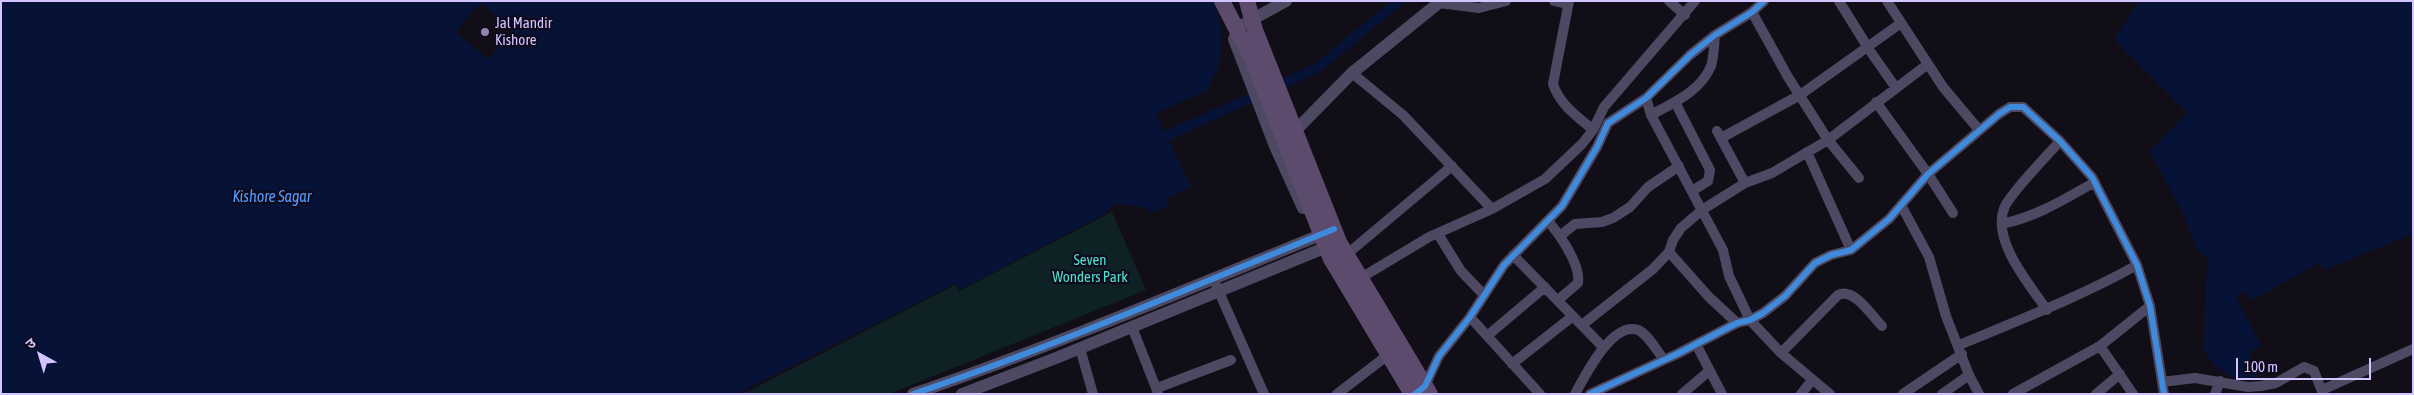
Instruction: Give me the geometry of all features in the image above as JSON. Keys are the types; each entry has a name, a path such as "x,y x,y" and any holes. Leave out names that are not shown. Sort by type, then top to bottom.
{"main road":[{"path":"1222,1 1259,58 1289,128 1348,289 1388,355 1421,392"},
{"path":"1247,1 1259,58"},
{"path":"1330,238 1359,279 1421,392"}],"street":[{"path":"1286,1 1240,26 1234,39 1275,146 1304,211 1330,238"},
{"path":"1289,128 1352,73 1440,2 1479,8 1506,1"},
{"path":"1554,1 1568,3 1553,84 1557,96 1567,108 1593,130"},
{"path":"1669,1 1685,15"},
{"path":"1359,279 1410,248 1492,208 1544,179 1566,161 1593,130 1604,106 1685,15 1695,1"},
{"path":"1421,392 1439,356 1470,317 1512,255 1548,221 1572,189 1597,147 1608,123 1646,98 1690,55 1715,35 1752,12 1764,1"},
{"path":"1839,1 1896,88"},
{"path":"1887,1 1943,87 1980,130"},
{"path":"1752,12 1828,140 1859,178"},
{"path":"1745,183 1719,135 1800,95 1901,23"},
{"path":"1651,114 1691,92 1702,80 1711,66 1715,35"},
{"path":"1582,325 1653,269 1669,252 1673,240 1681,228 1702,210 1745,183 1772,173 1828,140 1928,64"},
{"path":"1352,73 1402,115 1492,208"},
{"path":"1646,98 1651,114 1723,250 1737,295 1750,320 1781,353 1830,394"},
{"path":"1675,102 1710,170 1708,181 1692,191"},
{"path":"1876,102 1928,174 1953,213"},
{"path":"1590,394 1664,360 1737,323 1750,320 1785,296 1815,263 1831,255 1850,250 1889,219 1928,174 1999,114 2017,106 2023,107 2060,141 2095,182 2137,265 2150,306 2164,394"},
{"path":"1599,117 1608,123"},
{"path":"2047,310 2018,268 2004,238 2002,224 2006,205 2060,141"},
{"path":"1807,152 1850,250"},
{"path":"962,394 978,391 1219,291 1330,238 1452,166"},
{"path":"1560,236 1576,224 1602,222 1613,218 1630,207 1648,187 1679,166"},
{"path":"2002,224 2027,218 2044,211 2095,182"},
{"path":"1901,205 1929,257 1946,316 1969,375 1979,394"},
{"path":"1548,221 1560,236 1577,269 1579,277 1578,283 1558,300"},
{"path":"1438,234 1461,271 1484,295"},
{"path":"913,394 972,374 1213,278 1330,238"},
{"path":"1669,252 1709,297 1737,323"},
{"path":"1512,255 1603,347"},
{"path":"1903,394 1960,349 2106,283 2137,265"},
{"path":"1213,278 1264,394"},
{"path":"1487,336 1545,287"},
{"path":"1781,353 1843,292 1851,294 1882,326"},
{"path":"2013,394 2100,346 2150,306"},
{"path":"1512,364 1573,316"},
{"path":"1470,317 1540,394"},
{"path":"1132,327 1158,391 1231,360"},
{"path":"1575,394 1603,347 1624,331 1631,329 1640,331 1664,360"},
{"path":"1696,344 1722,394"},
{"path":"2100,346 2133,394"},
{"path":"1080,348 1093,394"},
{"path":"2162,382 2196,378 2248,387 2261,386 2276,383 2304,367 2314,371 2322,392 2413,349"},
{"path":"1337,394 1388,355"},
{"path":"1682,394 1709,371"},
{"path":"972,374 978,391"},
{"path":"2096,394 2120,374"},
{"path":"1942,394 1969,375"},
{"path":"1801,394 1812,380"},
{"path":"2215,394 2220,381"}],"green space":[{"name":"Seven Wonders Park","path":"1112,212 1146,290 889,394 743,394 955,285 959,291"}],"water":[{"name":"Kishore Sagar","path":"1,1 1214,1 1221,26 1222,45 1218,68 1207,90 1156,114 1191,187 1166,199 1170,205 1151,213 1147,208 1115,203 1105,214 959,290 956,283 737,394 1,394","holes":["481,3 512,29 488,59 457,34 456,31"]},
{"path":"2139,1 2413,1 2413,234 2324,270 2320,262 2251,301 2246,291 2236,297 2261,345 2249,353 2258,377 2239,383 2214,365 2204,351 2207,257 2196,249 2185,218 2150,151 2187,113 2114,40"}],"waterway":[{"path":"1155,141 1317,68 1399,1"}],"cycle path":[{"path":"1415,394 1425,386 1439,356 1470,317 1504,265 1562,206 1597,147 1608,123 1646,98 1690,55 1715,35 1752,12 1764,1"},
{"path":"1590,394 1677,354 1737,323 1750,320 1763,313 1785,296 1815,263 1831,255 1851,250 1889,219 1928,174 1999,114 2010,107 2023,107 2060,141 2092,177 2137,265 2150,306 2164,394"},
{"path":"913,394 1072,336 1334,229"}],"place":[{"name":"Jal Mandir Kishore","path":"485,32"}]}
